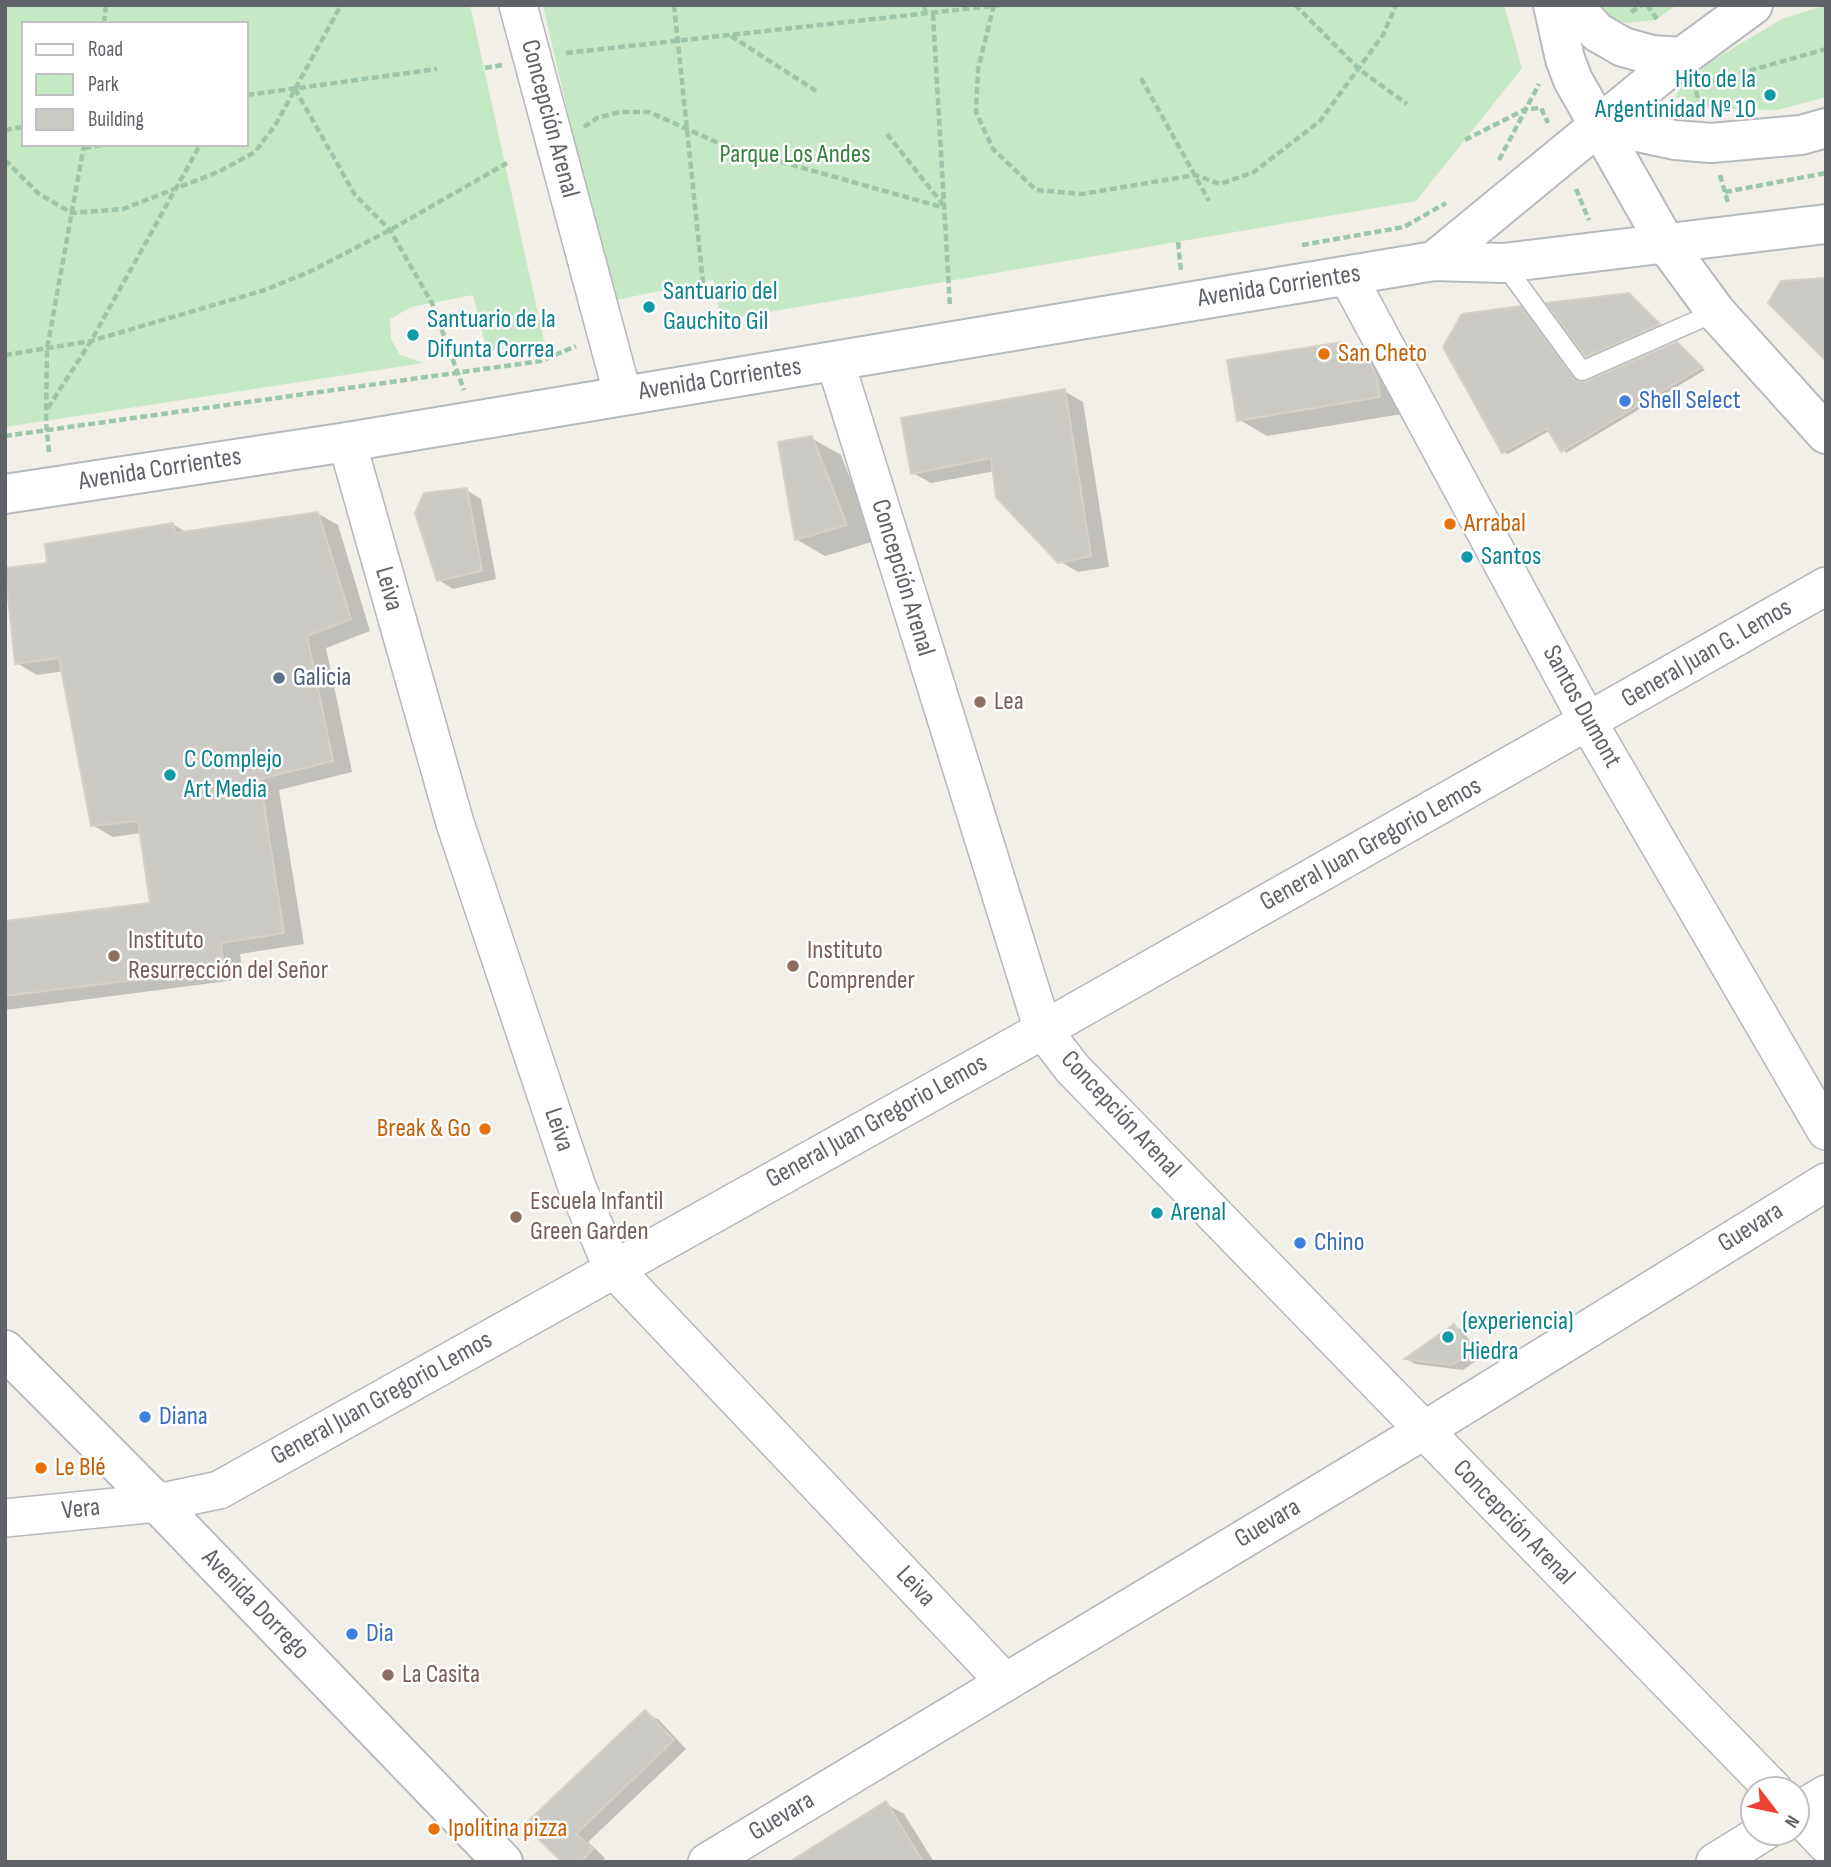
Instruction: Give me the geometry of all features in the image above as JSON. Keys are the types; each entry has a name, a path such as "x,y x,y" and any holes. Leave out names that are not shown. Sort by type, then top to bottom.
{"main road":[{"path":"1553,5 1565,59 1584,102 1600,124 1667,244 1716,312 1826,435"},
{"name":"Avenida Corrientes","path":"1434,261 1600,124 1695,69 1753,5"},
{"path":"1585,19 1633,50 1695,69"},
{"path":"1600,124 1675,140 1711,143 1801,135 1826,128"},
{"name":"Avenida Corrientes","path":"5,494 347,442 835,361 952,323 1348,276 1434,261 1503,263 1826,224"},
{"name":"Avenida Dorrego","path":"5,1350 157,1503 503,1862"}],"street":[{"name":"Concepción Arenal","path":"518,5 623,396"},
{"name":"Santos Dumont","path":"1348,276 1588,722 1826,1131"},
{"name":"Concepción Arenal","path":"835,361 1043,1030 1072,1068 1760,1776"},
{"name":"Leiva","path":"347,442 455,822 577,1187 613,1268 1005,1682"},
{"name":"General Juan G. Lemos","path":"1588,722 1826,586"},
{"name":"General Juan Gregorio Lemos","path":"157,1503 219,1490 1588,722"},
{"name":"Guevara","path":"707,1862 1423,1431 1826,1182"},
{"name":"Vera","path":"5,1518 157,1503"},
{"path":"1810,1804 1826,1794"},
{"path":"1810,1827 1826,1844"},
{"path":"1716,1862 1742,1846"}],"lane":[{"path":"1503,263 1582,371 1716,312"}],"path":[{"path":"5,160 39,194 72,213 123,209 218,172 256,152 276,124 341,5"},
{"path":"674,5 703,283"},
{"path":"924,5 926,15"},
{"path":"485,68 533,59 678,41 1001,5"},
{"path":"1295,5 1360,70 1407,104"},
{"path":"994,7 978,69 976,112 993,149 1036,190 1082,194 1195,175 1220,184 1254,173 1320,121 1360,70 1383,35 1396,5"},
{"path":"1585,19 1642,5"},
{"path":"933,14 952,323"},
{"path":"730,36 816,91"},
{"path":"1695,69 1826,49"},
{"path":"1489,168 1499,160 1535,88 1565,59"},
{"path":"248,95 437,69"},
{"path":"1141,78 1209,201"},
{"path":"295,88 355,195 390,230 432,303 476,420"},
{"path":"581,129 597,118 620,112 649,112 725,146 945,208"},
{"path":"887,134 945,208"},
{"path":"52,486 46,432 47,349 84,147"},
{"path":"47,408 91,341 172,190 199,147"},
{"path":"5,355 91,341 264,290 311,271 390,230 507,163"},
{"path":"1725,192 1826,173"},
{"path":"1299,245 1404,227 1450,201"},
{"path":"1166,268 1193,264"},
{"path":"952,323 963,303"},
{"path":"936,307 952,323"},
{"path":"5,436 541,361 607,332"}],"green space":[{"path":"5,5 470,5 544,341 487,352 473,295 411,307 390,319 391,339 400,355 424,363 5,427"},
{"name":"Parque Los Andes","path":"543,5 1504,5 1522,68 1416,201 721,320 713,280 611,301"},
{"path":"1602,5 1677,5 1655,20 1627,23 1612,19"},
{"path":"1826,5 1826,97 1777,110 1711,108 1675,97 1685,80 1708,63 1782,19"}],"building":[{"path":"1826,278 1826,361 1768,303 1781,281"},
{"path":"1629,293 1660,324 1586,357 1546,303"},
{"path":"1521,306 1577,381 1587,381 1677,342 1702,367 1561,452 1547,428 1502,453 1443,347 1462,314"},
{"path":"1343,342 1367,357 1377,378 1380,397 1237,421 1227,360"},
{"path":"1065,389 1091,556 1058,563 996,497 991,458 911,474 901,418"},
{"path":"812,436 847,525 795,540 778,442"},
{"path":"467,488 482,571 437,581 415,513 424,493"},
{"path":"318,512 351,619 307,636 333,761 260,779 284,933 221,943 224,969 5,996 5,921 150,903 138,821 91,826 59,658 15,664 5,568 47,563 45,544 173,523 175,533"},
{"name":"(experiencia) Hiedra","path":"1454,1324 1471,1354 1452,1365 1404,1359"},
{"path":"645,1710 674,1740 576,1834 593,1849 581,1862 562,1862 524,1825"},
{"path":"886,1801 923,1862 789,1862"}],"place":[{"name":"Hito de la Argentinidad Nº 10","path":"1770,95"},
{"name":"Santuario del Gauchito Gil","path":"649,307"},
{"name":"Santuario de la Difunta Correa","path":"413,335"},
{"name":"San Cheto","path":"1324,354"},
{"name":"Shell Select","path":"1625,401"},
{"name":"Arrabal","path":"1450,524"},
{"name":"Santos","path":"1467,557"},
{"name":"Galicia","path":"279,678"},
{"name":"Lea","path":"980,702"},
{"name":"C Complejo Art Media","path":"170,775"},
{"name":"Instituto Resurrección del Señor","path":"114,956"},
{"name":"Instituto Comprender","path":"793,966"},
{"name":"Break & Go","path":"485,1129"},
{"name":"Arenal","path":"1157,1213"},
{"name":"Escuela Infantil Green Garden","path":"516,1217"},
{"name":"Chino","path":"1300,1243"},
{"name":"(experiencia) Hiedra","path":"1448,1337"},
{"name":"Diana","path":"145,1417"},
{"name":"Le Blé","path":"41,1468"},
{"name":"Dia","path":"352,1634"},
{"name":"La Casita","path":"388,1675"},
{"name":"Ipolitina pizza","path":"434,1829"}]}
